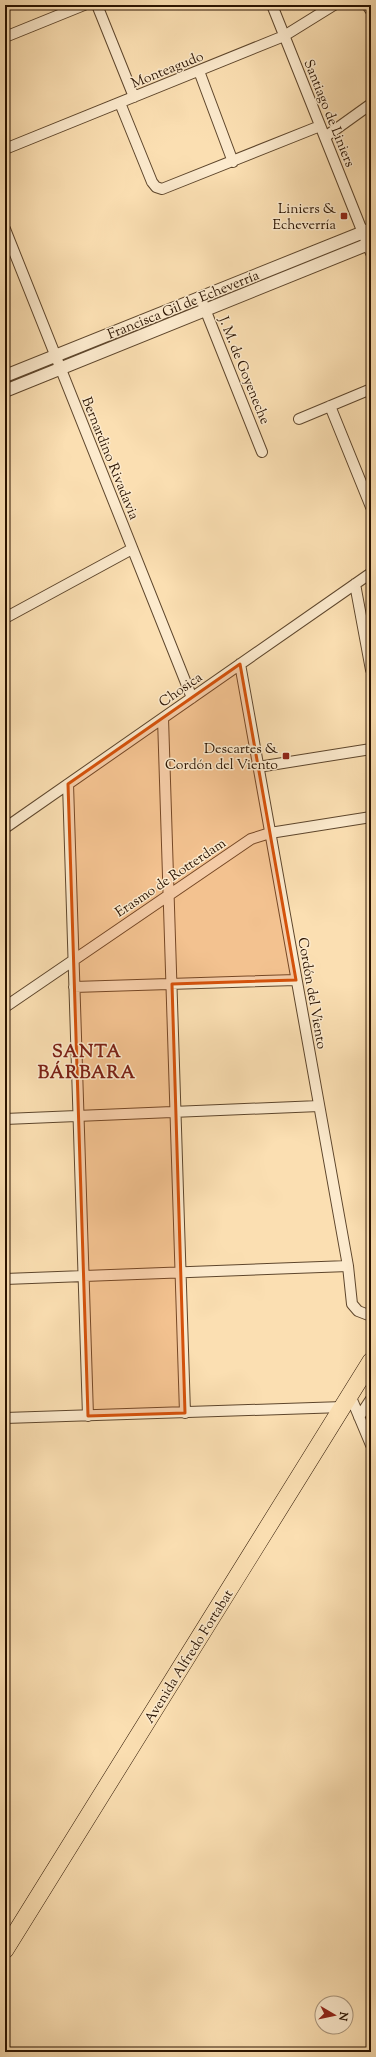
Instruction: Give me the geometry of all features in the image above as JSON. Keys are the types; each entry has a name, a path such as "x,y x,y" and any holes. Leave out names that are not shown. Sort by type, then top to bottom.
{"highway":[{"name":"Avenida Alfredo Fortabat","path":"5,1950 371,1362"}],"street":[{"path":"5,37 84,5"},
{"path":"97,5 134,97"},
{"name":"Santiago de Liniers","path":"272,5 320,126 369,241"},
{"name":"Monteagudo","path":"5,149 284,36 334,5"},
{"path":"367,5 371,11"},
{"path":"198,71 233,162"},
{"path":"120,103 152,182 158,189 168,188 320,126"},
{"path":"325,137 371,104"},
{"name":"Bernardino Rivadavia","path":"5,229 192,698"},
{"name":"Francisca Gil de Echeverría","path":"5,376 201,299 369,241"},
{"name":"Francisca Gil de Echeverría","path":"5,391 206,311 369,241"},
{"name":"J. M. de Goyeneche","path":"201,299 262,452"},
{"path":"299,419 371,389"},
{"path":"330,406 371,507"},
{"path":"5,618 132,548"},
{"name":"Chosica","path":"5,828 371,572"},
{"path":"355,584 371,665"},
{"name":"Cordón del Viento","path":"240,664 348,1266 352,1304 358,1311 370,1313"},
{"path":"163,718 185,1413"},
{"path":"258,767 371,749"},
{"path":"68,784 88,1416"},
{"name":"Erasmo de Rotterdam","path":"5,1007 243,844 270,833 371,817"},
{"path":"74,987 296,980"},
{"path":"5,1119 319,1106"},
{"path":"5,1279 348,1266"},
{"path":"359,1417 371,1399"},
{"path":"5,1418 185,1413 347,1401 359,1417 371,1445"}],"highlighted area":[{"path":"240,664 296,980 172,984 185,1413 88,1416 68,784"}],"place":[{"name":"Liniers & Echeverría","path":"344,216"},
{"name":"Descartes & Cordón del Viento","path":"286,756"}],"district":[{"name":"SANTA BÁRBARA","path":"87,1061"}]}
